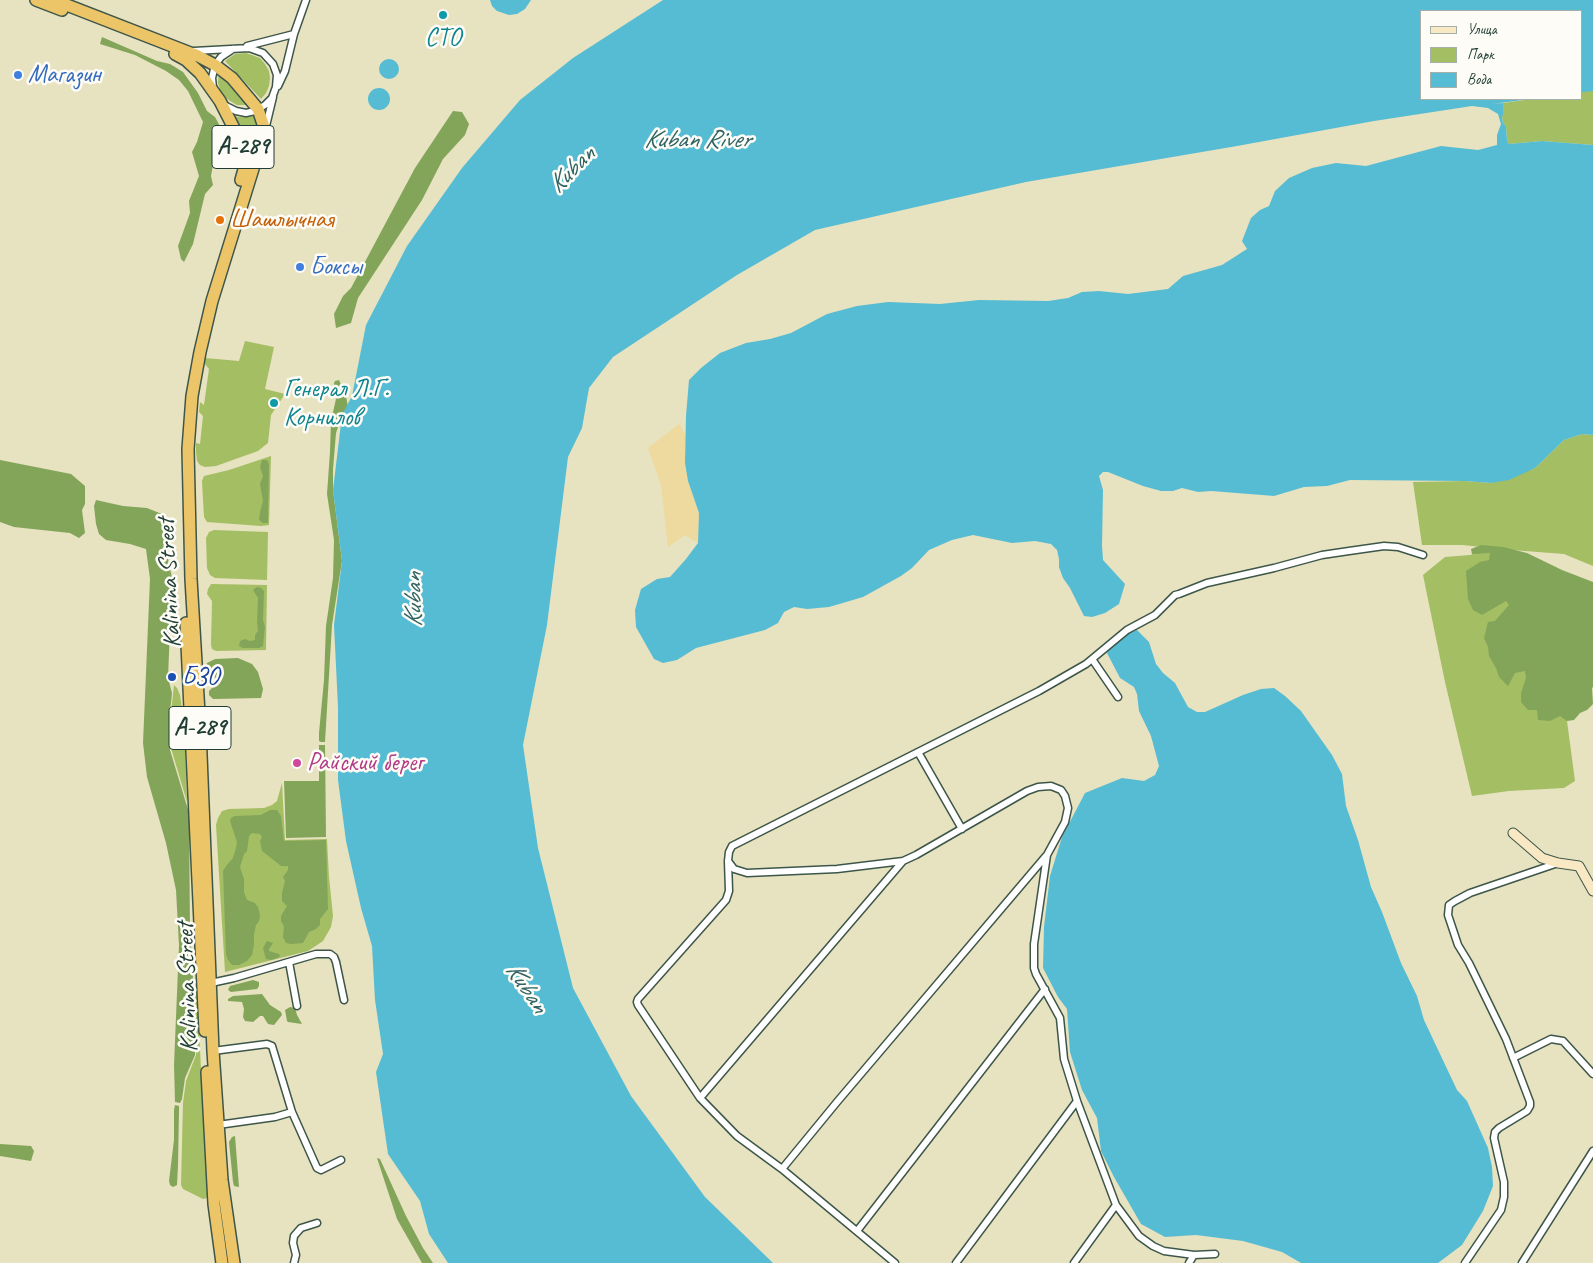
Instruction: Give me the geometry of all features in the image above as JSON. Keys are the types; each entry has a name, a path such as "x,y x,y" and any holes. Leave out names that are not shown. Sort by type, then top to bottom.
{"highway":[{"path":"36,0 172,49 187,52 215,65 232,78 258,109 265,130"},
{"path":"54,0 172,49"},
{"name":"Kalinina Street","path":"172,49 191,63 217,97 242,144 245,155 245,166 193,351 185,396 181,449 184,578 208,1097 214,1204 224,1263"},
{"name":"Kalinina Street","path":"233,1263 225,1206 213,1051 200,730 191,579 188,449 192,396 208,318 265,130"},
{"path":"224,1263 233,1263"}],"street":[{"name":"Kalinina Street","path":"265,130 275,92 285,71 294,34 306,0"},
{"path":"215,65 224,54 233,49 294,34"},
{"path":"187,52 240,48"},
{"name":"А-289","path":"240,48 255,49 269,59 277,75 275,92"},
{"name":"А-289","path":"215,65 212,81 217,97"},
{"path":"217,97 227,108 236,112 249,112 258,109 268,102 275,92"},
{"path":"894,1263 782,1169 737,1136 700,1098 638,1005 638,999 726,900 729,891 729,852 732,846 1039,691 1086,664 1127,630 1155,615 1175,596 1206,583 1322,555 1384,546 1398,547 1423,555"},
{"path":"1092,659 1118,697"},
{"path":"918,752 962,829"},
{"path":"700,1098 903,861 1027,791 1038,787 1051,786 1061,790 1068,808 1065,822 1047,855 843,1094 782,1169"},
{"path":"1513,833 1542,858 1558,863 1579,866 1593,892"},
{"path":"1047,855 1034,944 1036,974 1060,1018 1064,1059 1077,1101 1116,1205 1139,1236 1153,1246 1164,1251 1194,1255 1215,1254"},
{"path":"728,861 734,869 747,873 838,869 903,861"},
{"path":"1466,1263 1501,1210 1504,1197 1504,1182 1494,1138 1495,1132 1527,1111 1530,1106 1529,1097 1506,1038 1458,944 1448,915 1450,906 1470,893 1558,863"},
{"path":"211,982 234,978 316,954 330,954 336,962 344,1000"},
{"path":"289,962 297,1006"},
{"path":"857,1231 1045,989"},
{"path":"1513,1058 1551,1039 1563,1041 1593,1074"},
{"path":"213,1051 267,1044 272,1046 292,1112 317,1168 321,1170 341,1160"},
{"path":"956,1263 1077,1101"},
{"path":"218,1125 275,1117 292,1112"},
{"path":"1522,1263 1593,1151"},
{"path":"1074,1263 1116,1205"},
{"path":"294,1263 296,1255 293,1243 294,1236 302,1228 317,1222"},
{"path":"1189,1263 1194,1255"}],"green space":[{"path":"102,37 157,61 170,64 183,72 198,93 207,111 215,117 221,128 232,139 231,145 225,137 218,137 211,176 213,185 205,194 193,244 184,262 181,259 178,246 190,213 189,201 199,176 192,152 203,122 188,91 179,80 135,55 100,44"},
{"path":"246,53 260,58 269,71 269,86 261,99 225,61 235,54"},
{"path":"219,70 250,105 237,105 224,96 218,83"},
{"path":"1593,90 1593,145 1542,141 1509,144 1506,126 1503,123 1503,103 1525,100 1583,100 1583,91"},
{"path":"453,111 462,112 469,124 465,135 443,159 422,200 358,298 351,323 336,328 334,314 343,296 351,288 415,168"},
{"path":"234,116 256,116 259,128 254,147"},
{"path":"245,341 274,347 265,389 285,394 271,415 268,443 258,451 216,466 205,467 197,461 196,443 200,444 203,416 199,412 200,402 204,405 209,369 204,363 205,358 239,361"},
{"path":"339,380 346,396 348,407 342,415 336,433 333,469 333,490 342,561 332,625 325,742 321,742 319,741 319,733 324,680 326,626 333,578 334,540 327,494 331,421 336,399 334,383"},
{"path":"1582,434 1593,435 1593,566 1564,554 1499,549 1567,721 1575,781 1564,788 1509,791 1472,796 1445,682 1423,575 1445,557 1470,555 1492,548 1462,545 1422,545 1413,482 1465,481 1491,483 1535,468 1564,440"},
{"path":"271,456 269,525 207,522 204,517 202,481 204,476"},
{"path":"0,460 71,474 85,486 85,504 82,510 85,533 79,538 70,533 14,527 0,522"},
{"path":"262,460 267,460 269,464 268,523 263,523 259,520 263,501 260,484 263,476 260,467"},
{"path":"96,500 123,506 147,508 162,514 164,540 172,578 168,678 172,693 169,722 170,750 189,813 190,932 193,972 192,1007 195,1039 195,1055 185,1078 180,1103 175,1102 174,1065 179,945 176,890 166,843 147,777 143,743 150,579 146,549 106,540 99,534 94,506"},
{"path":"214,530 268,532 267,580 215,578 210,575 207,568 206,538 209,532"},
{"path":"1481,545 1503,547 1527,553 1593,582 1593,704 1574,720 1567,721 1560,716 1550,721 1538,720 1537,710 1528,710 1521,702 1521,693 1526,678 1525,671 1515,673 1508,686 1499,677 1489,656 1484,638 1488,622 1495,621 1509,605 1506,601 1482,615 1473,610 1468,599 1466,571 1480,562 1489,560 1490,553 1472,554 1471,549"},
{"path":"211,584 267,585 266,650 216,651 212,649 212,601 207,594"},
{"path":"257,587 264,591 263,620 265,627 263,646 259,648 243,648 239,646 240,641 245,639 255,640 255,635 258,631 258,598 253,590"},
{"path":"238,658 252,664 258,672 263,689 261,698 213,699 209,695 209,691 216,684 216,680 214,677 205,677 204,670 207,663 215,659"},
{"path":"174,685 180,695 184,722 187,802 171,748 170,722"},
{"path":"319,745 325,745 326,837 286,838 284,781 319,781"},
{"path":"282,783 285,840 327,839 333,916 331,927 323,941 308,951 225,972 216,825 218,818 222,811 229,809 264,808 272,805 277,801"},
{"path":"270,810 277,810 281,816 284,841 326,840 328,909 320,919 320,925 309,932 303,943 286,943 283,937 284,926 281,916 287,906 282,901 282,893 285,881 283,877 288,870 288,866 281,866 262,851 260,841 262,837 260,834 252,833 249,836 247,851 244,854 240,867 247,900 255,903 260,915 254,935 252,955 247,961 239,965 232,965 226,954 223,871 233,858 237,842 230,821 235,816 261,815"},
{"path":"267,941 273,943 269,951 279,954 278,958 266,959 263,948"},
{"path":"253,980 259,982 257,989 231,992 228,990 230,986"},
{"path":"197,989 209,1194 207,1198 203,1199 183,1189 181,1185 183,1103 186,1081 196,1055 197,1043 193,1007"},
{"path":"262,994 270,1005 281,1012 282,1015 274,1025 268,1024 263,1016 260,1016 253,1022 245,1021 242,1002 228,1001 233,996"},
{"path":"290,1007 295,1008 302,1024 287,1021 285,1010"},
{"path":"175,1105 179,1106 178,1165 177,1185 173,1187 169,1181 174,1140"},
{"path":"235,1136 239,1187 234,1186 233,1182 229,1142"},
{"path":"0,1144 31,1146 34,1151 31,1161 0,1156"},
{"path":"377,1158 380,1159 406,1216 433,1263 422,1263 397,1219"}],"sand":[{"path":"679,424 686,435 685,463 688,481 699,513 698,543 685,535 668,547 661,485 648,448"}],"water":[{"path":"490,0 531,0 525,9 517,14 509,15 497,11 492,6"},
{"name":"Kuban River","path":"663,0 1593,0 1593,91 1583,92 1583,10 1420,10 1420,100 1523,100 1492,104 1503,103 1504,112 1502,117 1503,123 1506,126 1509,144 1542,141 1593,145 1593,435 1582,434 1564,440 1535,468 1509,480 1491,483 1350,480 1327,486 1304,487 1274,496 1211,491 1198,492 1182,488 1173,491 1161,491 1108,472 1103,472 1099,476 1103,490 1103,560 1125,584 1119,604 1105,613 1092,617 1084,616 1063,578 1059,567 1057,550 1051,544 1035,541 1012,543 973,535 952,540 929,550 912,568 901,576 863,597 829,607 807,609 794,607 784,612 778,623 765,630 696,648 677,660 663,663 654,659 636,627 635,610 641,589 657,579 670,577 698,543 699,513 688,481 685,463 689,380 720,353 746,343 791,333 827,314 857,306 888,302 940,304 979,300 1048,301 1068,298 1082,292 1099,291 1128,294 1168,289 1183,276 1222,265 1247,249 1242,241 1251,218 1260,210 1269,206 1275,191 1289,178 1312,168 1336,163 1366,166 1441,146 1478,150 1497,145 1497,135 1501,124 1498,114 1488,108 1472,106 1374,121 1026,182 815,230 737,275 613,357 589,388 582,428 568,457 547,625 523,745 538,848 573,988 631,1096 705,1197 773,1263 448,1263 429,1234 420,1201 388,1154 376,1072 383,1054 375,1000 372,946 361,908 346,841 338,780 338,707 334,625 342,561 333,490 342,415 352,396 366,325 407,246 462,168 520,100 573,58"},
{"path":"389,59 396,62 399,69 396,76 389,79 382,76 379,69 382,62"},
{"path":"379,88 387,91 390,99 387,107 379,110 371,107 368,99 371,91"},
{"path":"1137,630 1149,642 1156,664 1175,683 1188,707 1197,712 1205,712 1243,695 1261,689 1274,688 1301,711 1332,755 1342,774 1346,806 1371,887 1401,963 1417,996 1424,1020 1457,1090 1467,1101 1488,1148 1492,1167 1493,1186 1483,1211 1462,1245 1438,1263 1301,1263 1282,1252 1243,1241 1196,1235 1165,1237 1141,1224 1101,1151 1097,1118 1082,1090 1070,1052 1067,1009 1058,997 1043,968 1044,927 1050,876 1062,837 1085,793 1122,778 1144,781 1155,775 1159,766 1151,736 1139,711 1137,694 1134,687 1120,678 1107,653 1111,646 1127,634"}],"place":[{"name":"СТО","path":"443,15"},
{"name":"Магазин","path":"18,75"},
{"name":"Шашлычная","path":"220,220"},
{"name":"Боксы","path":"300,267"},
{"name":"Генерал Л.Г. Корнилов","path":"274,403"},
{"name":"БЗО","path":"172,677"},
{"name":"Райский берег","path":"297,763"}],"water label":[{"name":"Kuban","path":"572,170"},
{"name":"Kuban","path":"414,600"},
{"name":"Kuban","path":"526,988"}]}
